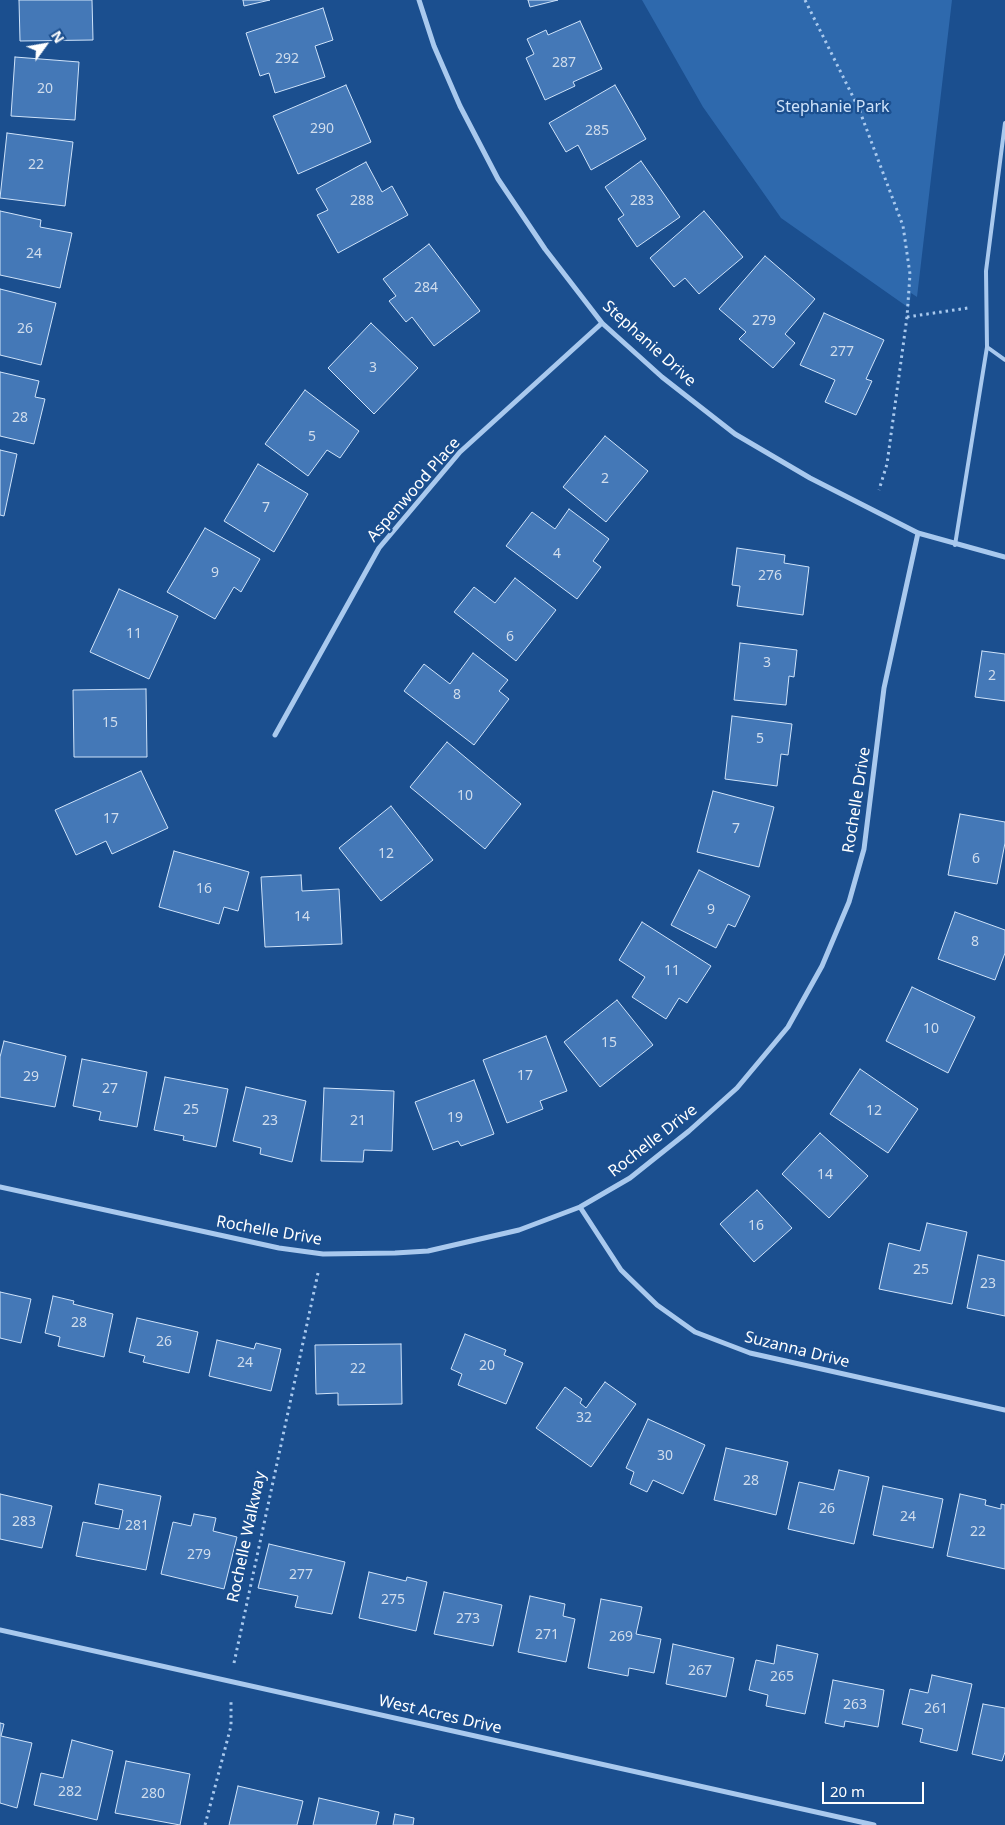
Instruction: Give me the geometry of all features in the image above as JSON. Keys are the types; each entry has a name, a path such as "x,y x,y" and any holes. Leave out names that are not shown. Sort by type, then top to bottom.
{"street":[{"name":"Stephanie Drive","path":"419,0 437,55 460,106 498,179 545,249 602,323 662,377 735,434 810,478 918,534 1005,557"},
{"name":"Aspenwood Place","path":"275,735 378,548 460,452 602,323"},
{"name":"Rochelle Drive","path":"0,1187 278,1248 323,1254 428,1251 519,1230 580,1207 630,1178 690,1131 737,1088 788,1027 822,966 849,902 864,849 884,688 918,534"},
{"name":"Suzanna Drive","path":"580,1207 620,1270 657,1305 695,1332 750,1354 1005,1410"},
{"name":"West Acres Drive","path":"0,1630 874,1825"}],"lane":[{"path":"955,545 987,347 986,271 1005,123"},
{"path":"987,347 1005,360"}],"path":[{"path":"805,0 859,109 903,226 910,274 907,317 887,464 872,509"},
{"path":"907,317 986,305"},
{"name":"Rochelle Walkway","path":"205,1825 231,1726 230,1681 239,1631 323,1254"}],"green space":[{"name":"Stephanie Park","path":"642,0 952,0 917,297 911,293 909,308 781,218 703,107"}],"building":[{"path":"19,0 92,0 93,40 20,41"},
{"path":"243,0 270,0 244,6"},
{"path":"528,0 558,0 530,7"},
{"path":"323,8 333,40 315,46 325,77 275,93 269,73 260,76 246,33"},
{"path":"580,21 602,69 573,82 575,86 545,100 526,58 534,54 527,39 546,30 548,35"},
{"path":"15,57 79,62 75,120 11,116"},
{"path":"346,85 371,142 298,174 273,116"},
{"path":"615,85 646,139 591,170 578,145 566,152 549,123"},
{"path":"7,133 73,142 65,206 0,198"},
{"path":"641,161 680,217 637,247 618,219 624,215 605,187"},
{"path":"366,162 382,192 392,186 408,215 338,253 317,215 328,210 316,189"},
{"path":"0,211 41,220 40,227 72,233 60,288 0,275"},
{"path":"704,211 743,257 699,294 685,278 674,287 650,258"},
{"path":"429,244 480,311 434,346 412,317 406,322 389,301 396,296 383,279"},
{"path":"765,256 815,299 785,334 795,343 773,368 739,339 746,332 719,309"},
{"path":"0,289 56,303 41,365 0,355"},
{"path":"824,313 884,340 866,379 872,381 856,415 825,402 835,380 800,365"},
{"path":"371,323 418,368 374,414 328,368"},
{"path":"0,372 39,381 35,397 45,399 34,444 0,436"},
{"path":"305,390 359,431 340,458 327,450 308,476 265,444"},
{"path":"605,436 648,471 606,522 563,487"},
{"path":"0,450 17,454 4,516 0,515"},
{"path":"258,464 308,494 274,552 224,521"},
{"path":"569,509 609,539 593,561 601,567 577,599 506,546 532,512 555,529"},
{"path":"205,528 260,559 241,592 234,587 215,619 167,592"},
{"path":"737,548 785,555 784,563 809,567 803,615 737,606 740,586 732,585"},
{"path":"515,578 556,610 516,661 454,612 474,587 495,603"},
{"path":"119,589 178,616 149,679 90,652"},
{"path":"740,643 797,650 794,677 789,676 786,705 734,700"},
{"path":"982,651 1005,654 1005,701 975,697"},
{"path":"473,653 508,680 499,691 509,699 474,745 404,691 424,664 450,684"},
{"path":"146,689 147,757 74,757 73,690"},
{"path":"732,716 792,724 788,755 781,754 777,786 725,779"},
{"path":"447,742 521,804 485,849 410,787"},
{"path":"141,771 168,828 112,854 106,841 76,855 55,810"},
{"path":"713,791 774,807 759,867 697,852"},
{"path":"391,806 433,860 381,901 339,848"},
{"path":"960,814 1005,822 1005,843 997,884 948,875"},
{"path":"174,851 249,872 238,911 224,907 219,924 159,907"},
{"path":"699,870 750,896 735,927 728,924 716,948 671,925"},
{"path":"301,875 302,891 339,889 342,944 265,947 261,877"},
{"path":"955,912 1005,930 1005,953 995,980 938,959"},
{"path":"642,922 711,966 687,1003 679,998 666,1019 632,997 645,977 619,960"},
{"path":"912,987 975,1017 948,1073 886,1041"},
{"path":"617,1000 653,1045 600,1087 564,1042"},
{"path":"546,1036 567,1091 540,1101 543,1109 507,1123 483,1060"},
{"path":"4,1041 66,1056 55,1107 0,1097 0,1057"},
{"path":"82,1059 147,1072 137,1127 99,1120 101,1112 73,1106"},
{"path":"860,1069 918,1109 888,1153 830,1114"},
{"path":"165,1077 228,1089 216,1147 183,1140 184,1136 154,1130"},
{"path":"474,1080 494,1134 461,1146 458,1141 433,1150 415,1102"},
{"path":"246,1087 306,1101 292,1162 260,1154 261,1148 233,1141"},
{"path":"324,1088 394,1091 392,1151 364,1150 363,1162 321,1161"},
{"path":"820,1133 868,1176 829,1218 782,1174"},
{"path":"757,1190 792,1228 754,1262 720,1224"},
{"path":"927,1223 967,1232 952,1304 879,1289 889,1243 920,1251"},
{"path":"978,1255 1005,1261 1005,1316 967,1308"},
{"path":"0,1292 31,1299 21,1343 0,1338"},
{"path":"53,1296 74,1301 73,1304 113,1314 104,1357 58,1346 60,1337 45,1333"},
{"path":"137,1318 198,1332 189,1373 143,1362 145,1356 129,1352"},
{"path":"465,1334 506,1350 504,1355 523,1363 506,1404 458,1385 462,1374 451,1369"},
{"path":"217,1340 254,1349 256,1343 281,1349 271,1391 209,1376"},
{"path":"401,1344 402,1404 338,1405 338,1393 316,1394 315,1345"},
{"path":"605,1382 636,1404 591,1467 536,1428 565,1387 582,1399 580,1403 586,1408"},
{"path":"648,1419 705,1445 683,1494 653,1480 647,1492 630,1484 634,1472 626,1468"},
{"path":"726,1448 788,1462 776,1515 714,1500"},
{"path":"839,1470 869,1477 854,1544 788,1529 799,1482 834,1490"},
{"path":"99,1484 161,1496 146,1570 76,1556 83,1522 119,1529 123,1510 95,1504"},
{"path":"883,1486 943,1499 933,1548 873,1535"},
{"path":"0,1494 52,1506 42,1548 0,1539"},
{"path":"960,1494 986,1500 985,1505 1001,1509 1001,1504 1005,1505 1005,1569 947,1556"},
{"path":"194,1514 216,1518 213,1531 237,1537 224,1589 161,1574 173,1522 191,1526"},
{"path":"269,1544 345,1562 332,1614 295,1607 298,1596 258,1588"},
{"path":"369,1572 406,1581 407,1577 427,1582 416,1631 359,1618"},
{"path":"444,1592 502,1605 493,1646 434,1634"},
{"path":"530,1596 565,1604 563,1616 575,1619 566,1662 518,1652"},
{"path":"601,1599 642,1607 636,1634 661,1639 654,1673 629,1668 628,1676 588,1668"},
{"path":"673,1644 734,1658 726,1697 666,1684"},
{"path":"777,1645 818,1654 805,1714 766,1706 768,1695 749,1690 756,1660 774,1664"},
{"path":"932,1675 972,1684 957,1751 920,1742 923,1729 902,1724 910,1689 928,1693"},
{"path":"833,1680 884,1690 878,1727 845,1721 844,1727 825,1723"},
{"path":"983,1704 1005,1708 1005,1752 1002,1761 972,1754"},
{"path":"0,1723 4,1724 1,1736 32,1743 17,1808 0,1803"},
{"path":"72,1740 113,1751 97,1820 34,1805 41,1773 63,1778"},
{"path":"126,1761 190,1774 180,1825 115,1813"},
{"path":"238,1786 303,1801 297,1825 229,1825"},
{"path":"319,1798 379,1812 376,1825 313,1825"},
{"path":"395,1814 414,1818 413,1825 393,1825"}]}
